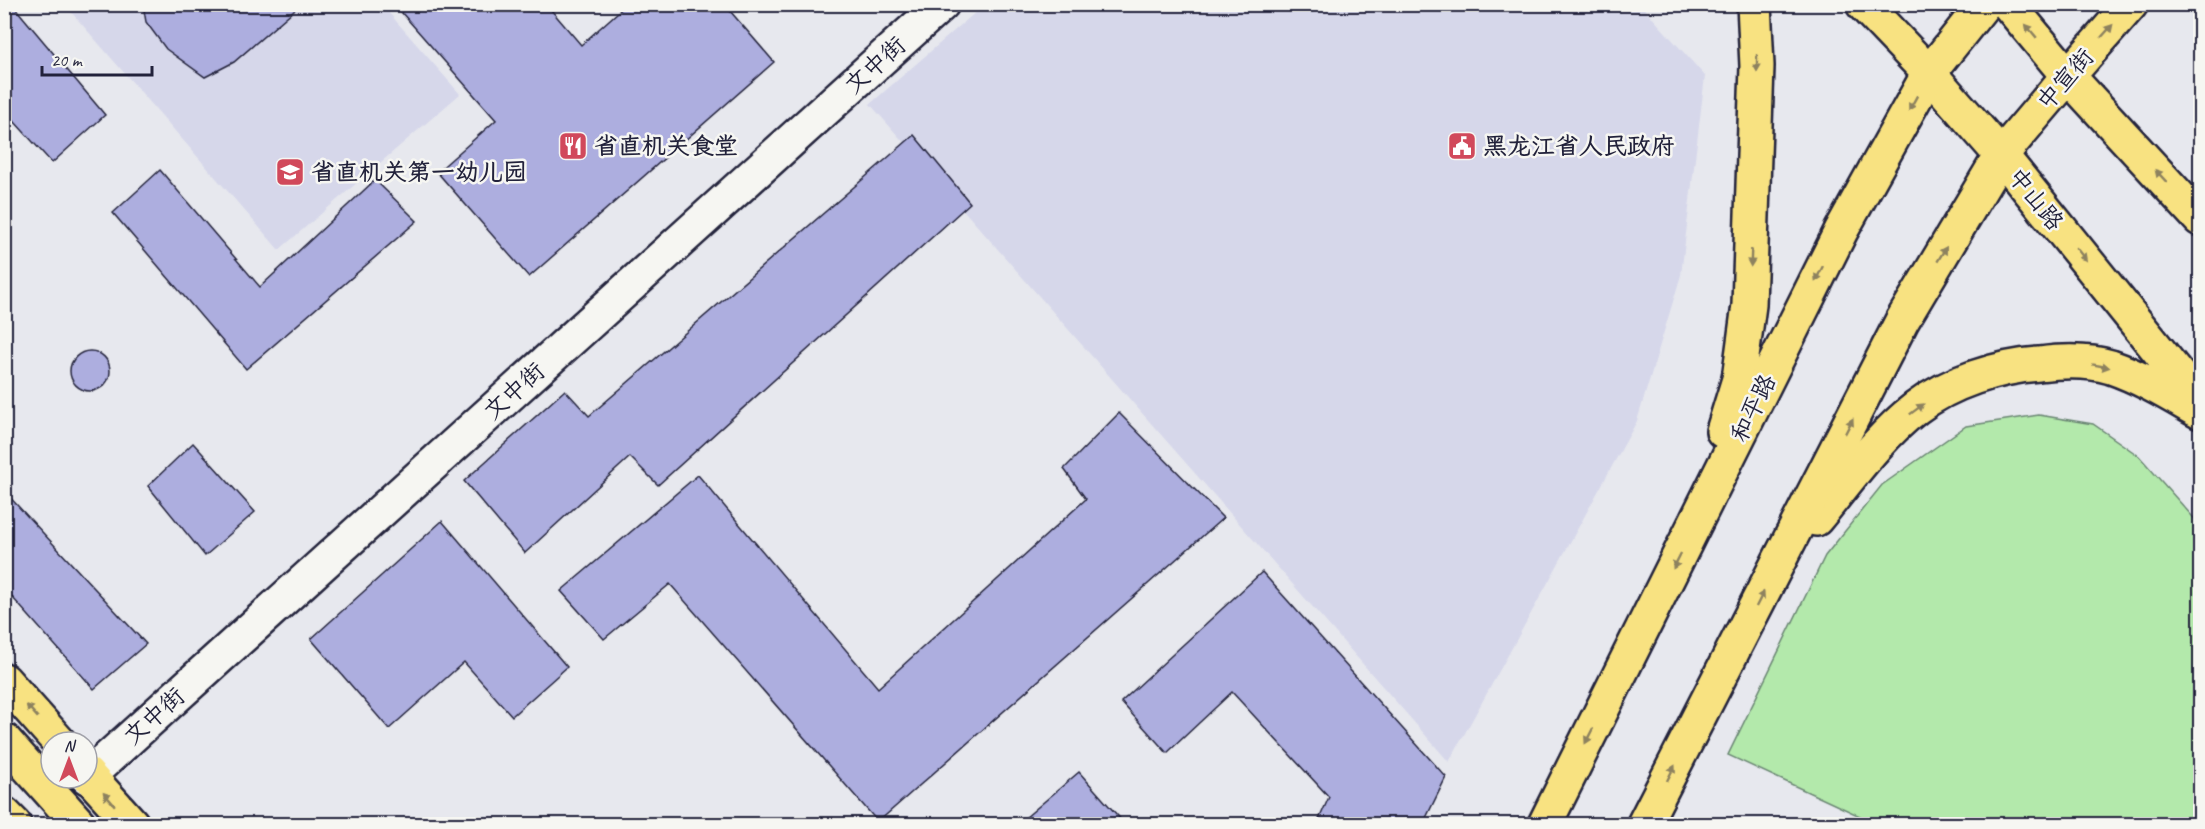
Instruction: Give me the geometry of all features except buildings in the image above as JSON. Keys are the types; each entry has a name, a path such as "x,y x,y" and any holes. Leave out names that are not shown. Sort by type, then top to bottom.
{"main road":[{"path":"1694,527 1739,380 1745,344 1751,266 1757,78 1754,4"},
{"name":"中山路","path":"1863,4 1929,73 2001,155 2200,402"},
{"name":"和平路","path":"1545,825 1841,231 1929,73 1984,4"},
{"path":"2008,4 2068,75 2200,219"},
{"name":"中宣街","path":"2001,155 2131,4"},
{"path":"1644,825 1902,321 2001,155"},
{"path":"1780,562 1884,439 1917,407 1968,380 2023,365 2082,363 2110,367 2141,380 2200,412"},
{"path":"4,680 48,730"},
{"path":"4,740 69,813"},
{"path":"99,789 132,825"},
{"path":"4,814 14,825"}],"street":[{"name":"文中街","path":"99,765 942,4"},
{"name":"文中街","path":"69,813 80,790"}],"shaded area":[{"path":"985,4 1641,5 1705,76 1681,275 1637,421 1449,762 870,104"},
{"name":"省直机关第一幼儿园","path":"65,5 382,5 460,94 279,250"}],"green space":[{"path":"2039,415 2093,424 2139,456 2200,525 2200,824 1877,824 1728,755 1825,556 1882,485 1966,426"}],"place":[{"name":"省直机关食堂","path":"573,146"},
{"name":"黑龙江省人民政府","path":"1462,146"},
{"name":"省直机关第一幼儿园","path":"290,172"}]}
